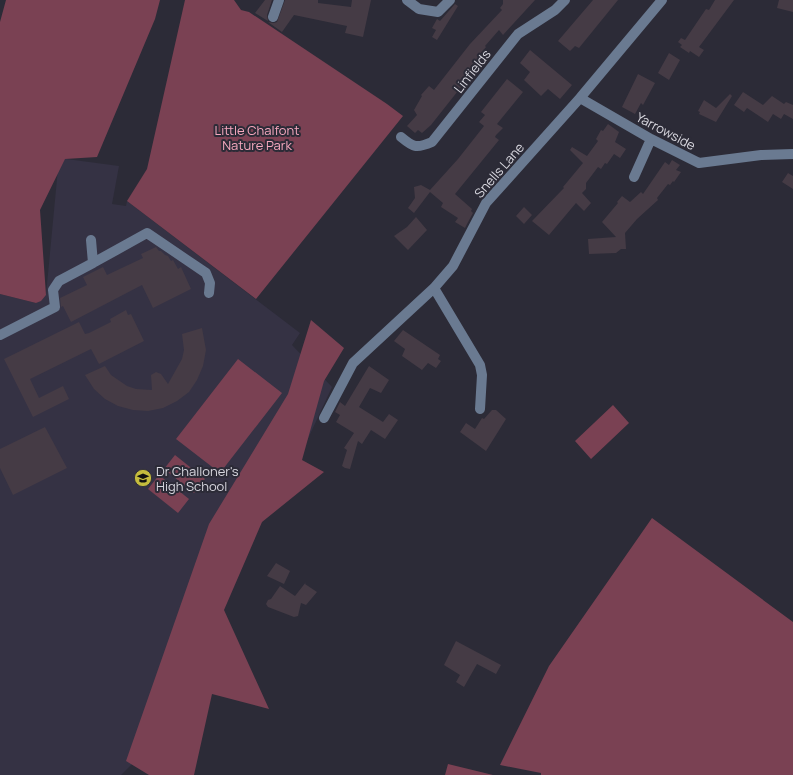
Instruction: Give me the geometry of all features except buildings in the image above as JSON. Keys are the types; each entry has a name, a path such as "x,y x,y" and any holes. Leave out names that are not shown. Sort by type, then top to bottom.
{"street":[{"path":"273,17 279,0"},
{"path":"407,0 419,9 438,12 450,0"},
{"name":"Linfields","path":"401,137 412,146 422,147 432,142 518,34 555,10 565,0"},
{"path":"648,0 659,3"},
{"name":"Snells Lane","path":"324,418 353,363 434,288 453,266 486,203 580,98 659,3"},
{"name":"Yarrowside","path":"580,98 651,139 699,163 762,155 793,154"},
{"path":"634,177 651,139"},
{"path":"0,335 55,307 53,290 59,281 147,233 206,273 210,283 209,292"},
{"path":"91,240 93,263"},
{"path":"434,288 480,365 482,375 480,409"}],"shaded area":[{"name":"Dr Challoner's High School","path":"59,158 119,166 112,204 126,206 127,201 300,333 292,345 332,387 299,458 270,506 149,747 121,775 0,775 0,294 36,303 46,295"}],"green space":[{"path":"6,0 160,0 155,19 97,157 65,159 40,210 46,295 41,301 36,303 0,294 0,22"},
{"name":"Little Chalfont Nature Park","path":"185,0 234,0 241,10 249,12 403,116 256,299 127,201 147,169"},
{"path":"311,320 344,348 324,381 302,460 324,472 262,522 224,610 269,709 212,694 194,775 149,775 126,761 209,524 288,394"},
{"path":"238,359 282,393 220,473 176,439"},
{"path":"613,405 629,423 591,459 575,441"},
{"path":"175,455 205,479 194,493 164,469"},
{"path":"159,475 189,499 178,513 148,489"},
{"path":"652,518 793,622 793,775 541,775 541,773 500,765 549,666"},
{"path":"448,764 493,775 445,775"}],"place":[{"name":"Dr Challoner's High School","path":"143,478"}]}
